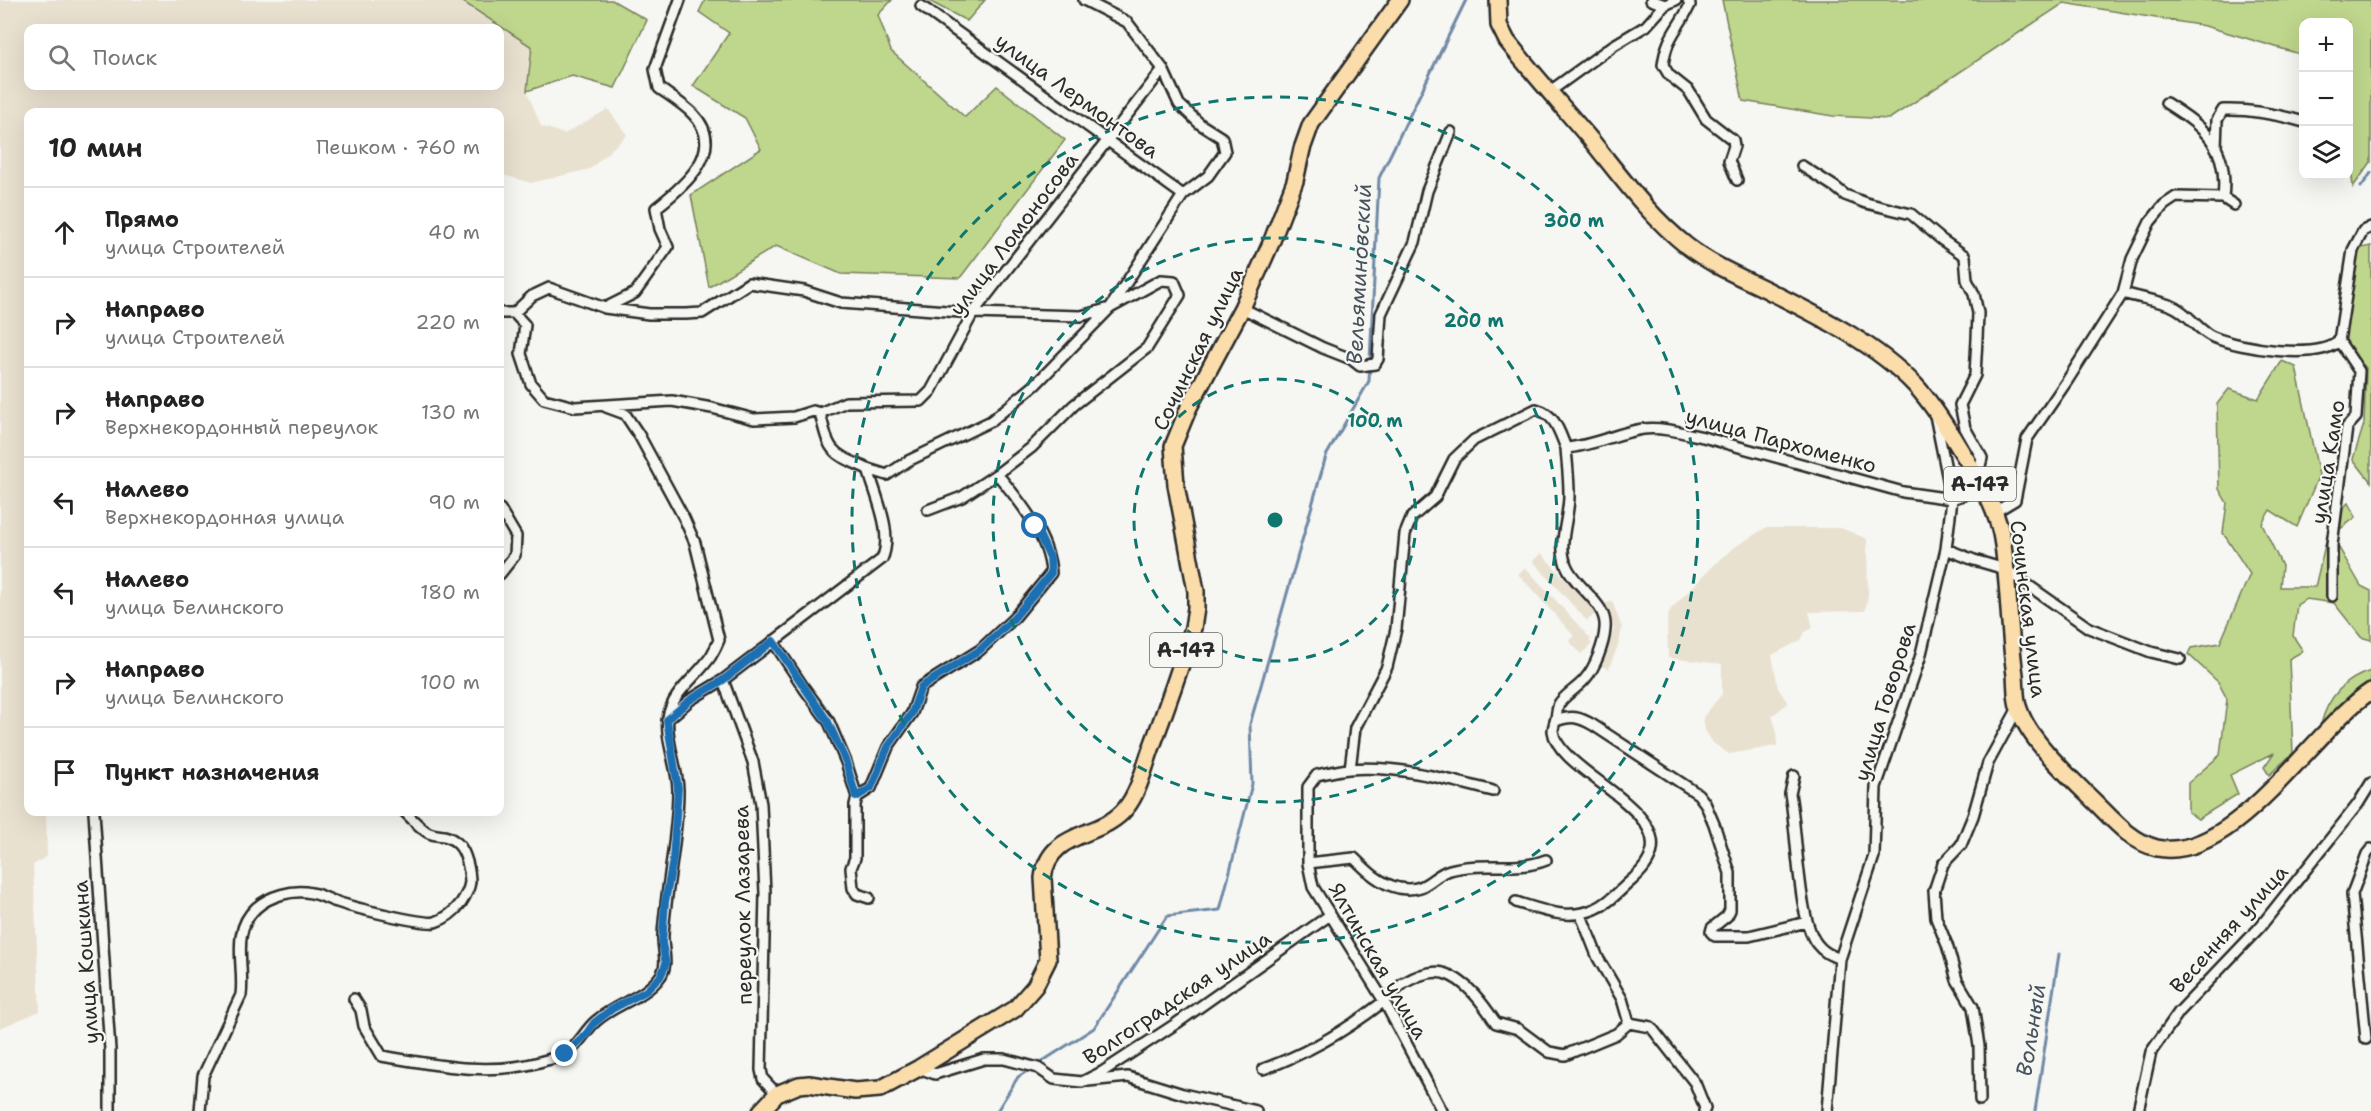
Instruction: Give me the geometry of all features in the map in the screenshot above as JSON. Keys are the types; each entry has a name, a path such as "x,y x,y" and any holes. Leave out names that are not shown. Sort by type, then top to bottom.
{"highway":[{"name":"Сочинская улица","path":"761,1111 777,1094 792,1087 809,1084 855,1091 880,1089 1016,1009 1029,996 1045,970 1048,960 1043,878 1048,859 1062,844 1119,814 1127,807 1139,783 1193,628 1196,591 1176,485 1173,446 1189,407 1242,308 1289,198 1311,124 1400,0"},
{"name":"Сочинская улица","path":"1498,0 1499,25 1507,41 1659,223 1691,249 1720,268 1818,316 1886,360 1916,386 1934,410 1980,483 1995,512 2003,543 2008,626 2018,708 2048,754 2122,827 2151,846 2175,848 2198,843 2236,820 2263,797 2305,756 2355,701 2371,690"}],"street":[{"path":"605,308 635,293 668,247 660,229 656,208 683,187 705,155 706,136 694,115 659,88 655,69 680,0"},
{"path":"816,412 827,442 836,455 887,475 908,461 991,421 1035,385 1110,308 1183,195 1208,176 1225,152 1222,138 1200,124 1179,104 1163,69 1127,22 1084,0"},
{"path":"1651,0 1665,5"},
{"path":"1549,92 1614,45 1646,26 1665,5 1676,0"},
{"path":"1688,0 1690,5 1686,14 1669,37 1663,65 1669,75 1689,91 1706,119 1733,140 1734,146 1729,161 1737,180"},
{"name":"улица Лермонтова","path":"921,6 1183,195"},
{"name":"улица Ломоносова","path":"514,313 525,325 521,354 531,384 544,399 575,407 606,407 672,401 754,419 794,417 846,402 921,401 931,391 973,314 1163,69"},
{"path":"2166,103 2204,129 2216,148 2225,176 2223,198"},
{"path":"2216,148 2217,120 2223,110 2280,115 2299,121"},
{"path":"1242,308 1363,366 1375,364 1378,359 1381,314 1394,282 1415,242 1427,191 1451,132"},
{"name":"Сочинская улица","path":"1802,166 1845,195 1866,203 1911,214 1941,240 1965,256 1967,280 1974,294 1978,313 1976,375 1960,405 1965,428 1983,459 1980,483"},
{"path":"1995,512 2015,500 2027,439 2067,381 2122,293 2132,259 2150,222 2164,205 2176,197 2223,198 2234,205"},
{"path":"2122,293 2174,307 2212,337 2267,350 2301,352 2331,348 2339,341 2353,250 2363,231 2371,227"},
{"path":"504,314 514,313 532,296 549,288 605,308 649,314 702,313 749,283 804,291 841,303 973,314 1081,316 1110,308 1161,280 1174,281 1180,295 1146,348 1074,405 1030,448 997,474 962,497 928,510"},
{"name":"улица Камо","path":"2332,596 2332,545 2347,427 2355,417 2359,371 2339,341"},
{"path":"354,999 361,1010 364,1026 382,1056 468,1069 505,1069 530,1065 565,1054 585,1036 594,1023 612,1009 646,991 660,977 666,964 662,943 664,912 673,860 678,788 667,720 672,703 720,640 695,543 684,518 639,435 625,414 606,407"},
{"path":"1493,791 1398,771 1350,769 1355,728 1387,667 1392,648 1402,585 1405,534 1412,517 1435,497 1454,459 1474,440 1536,409 1546,411 1556,425 1566,448 1569,495 1562,546 1565,564 1573,579 1601,609 1606,628 1599,652 1587,678 1559,704 1553,730 1567,753 1633,810 1653,837 1653,848 1641,872 1605,905 1581,915 1560,914 1516,902"},
{"name":"улица Говорова","path":"1827,1111 1840,959 1874,856 1876,787 1920,658 1946,549 1952,500 1934,410"},
{"name":"улица Пархоменко","path":"1566,448 1583,447 1643,429 1670,430 1903,492 1952,500"},
{"path":"667,720 690,700 723,680 882,559 886,550 885,529 868,469"},
{"path":"856,797 871,788 888,747 912,713 921,687 980,650 1014,618 1051,573 1050,558 1035,526 997,474"},
{"path":"1952,500 1980,483"},
{"path":"504,516 516,536 515,555 504,569"},
{"path":"1946,549 2005,569 2027,582 2089,628 2151,652 2180,659"},
{"path":"773,641 828,722 846,762 856,797 855,858 851,868 853,888 857,894 869,898"},
{"name":"переулок Лазарева","path":"723,680 753,762 761,804 765,893 761,1070 763,1079 777,1094"},
{"path":"2355,701 2371,704"},
{"path":"1980,1100 1979,1046 1973,1007 1957,980 1936,918 1934,891 1943,864 1961,844 1973,816 1988,763 2018,708"},
{"path":"1556,720 1577,717 1593,725 1698,794 1714,824 1730,873 1730,910 1727,916 1713,928 1712,932 1715,936 1749,936 1807,922"},
{"name":"Ялтинская улица","path":"1350,769 1317,775 1308,787 1308,863 1313,887 1384,1001 1442,1111"},
{"path":"1794,776 1790,794 1807,922 1816,943 1826,954 1840,959"},
{"name":"Весенняя улица","path":"2138,1111 2151,1052 2156,1044 2179,1012 2260,927 2358,804 2371,783"},
{"name":"улица Кошкина","path":"94,816 110,1050 110,1111"},
{"path":"200,1111 203,1076 241,995 243,981 240,938 255,908 268,900 295,892 312,893 339,903 408,920 434,922 456,910 470,884 467,865 460,846 445,835 429,833 410,816"},
{"path":"2366,1039 2352,894 2371,849"},
{"path":"1308,863 1354,858 1383,883 1401,888 1426,886 1447,871 1475,865 1535,864 1546,860"},
{"name":"Волгоградская улица","path":"919,1068 935,1074 984,1059 1004,1059 1038,1068 1054,1079 1082,1082 1102,1072 1177,1023 1330,915"},
{"path":"1581,915 1598,957 1622,999 1629,1023"},
{"path":"1263,1069 1298,1056 1320,1044 1384,1001 1404,984 1427,972 1444,973 1460,981 1485,1006 1496,1023 1518,1029 1549,1052 1565,1054 1616,1035 1629,1023"},
{"path":"1629,1023 1651,1027 1695,1083 1705,1108 1704,1111"},
{"path":"1082,1082 1128,1077 1183,1094 1256,1111"}],"shaded area":[{"path":"0,0 460,0 497,24 24,24 24,90 504,90 504,29 532,47 527,91 541,126 564,134 608,109 627,135 590,169 531,183 504,175 504,108 24,108 24,816 46,816 47,856 33,865 40,1011 0,1028"},
{"path":"1765,528 1841,528 1867,539 1868,595 1865,611 1809,612 1813,628 1805,632 1801,640 1772,655 1778,688 1788,703 1772,716 1776,728 1777,746 1729,754 1713,743 1705,730 1703,717 1722,694 1722,664 1668,658 1667,621 1670,610 1720,559"},
{"path":"1541,553 1596,613 1587,621 1533,561"},
{"path":"1526,568 1591,639 1589,641 1592,644 1581,654 1569,641 1574,636 1518,574"},
{"path":"1612,601 1622,628 1609,669 1601,666 1614,629 1605,604"}],"green space":[{"path":"460,0 612,0 647,20 615,88 572,76 527,91 532,47 504,29 504,24 497,24"},
{"path":"705,0 892,0 878,15 891,51 965,117 997,86 1065,140 960,278 841,274 776,246 709,287 691,195 761,149 745,118 693,86 729,33 699,12"},
{"path":"927,0 985,0 967,21"},
{"path":"1722,0 2371,0 2371,162 2353,187 2353,18 2299,18 2299,54 2205,26 2064,3 1889,119 1833,116 1743,101"},
{"path":"2371,246 2371,482 2353,459 2364,424 2366,368 2343,342 2357,249"},
{"path":"2282,361 2296,367 2319,475 2297,527 2270,510 2262,524 2282,566 2280,587 2315,587 2331,520 2348,503 2356,517 2339,530 2338,546 2361,586 2371,591 2371,640 2361,637 2334,603 2306,599 2297,605 2293,636 2303,651 2289,659 2293,753 2269,775 2264,767 2274,753 2230,775 2238,794 2198,819 2188,812 2188,783 2220,755 2227,699 2218,682 2188,654 2191,648 2220,643 2250,574 2223,533 2227,503 2219,489 2217,404 2229,389 2258,399"},
{"path":"2371,671 2371,681 2348,701 2328,725 2321,724 2328,705 2338,690 2361,674"}],"waterway":[{"name":"Вельяминовский","path":"1035,1066 1094,1028 1167,916 1220,910 1252,784 1250,724 1326,456 1369,381 1379,178 1466,0"},
{"name":"Вольный","path":"2361,187 2371,173"},
{"name":"Вольный","path":"2035,1111 2059,954"},
{"name":"Вельяминовский","path":"997,1111 1018,1077 1030,1069"}],"route":[{"path":"565,1054 585,1036 594,1023 612,1009 646,991 660,977 666,964 662,943 665,902 673,860 678,788 667,720 690,700 723,680 773,641 828,722 846,762 856,797 871,788 888,747 912,713 921,687 980,650 1014,618 1051,573 1050,558 1035,526"}]}
